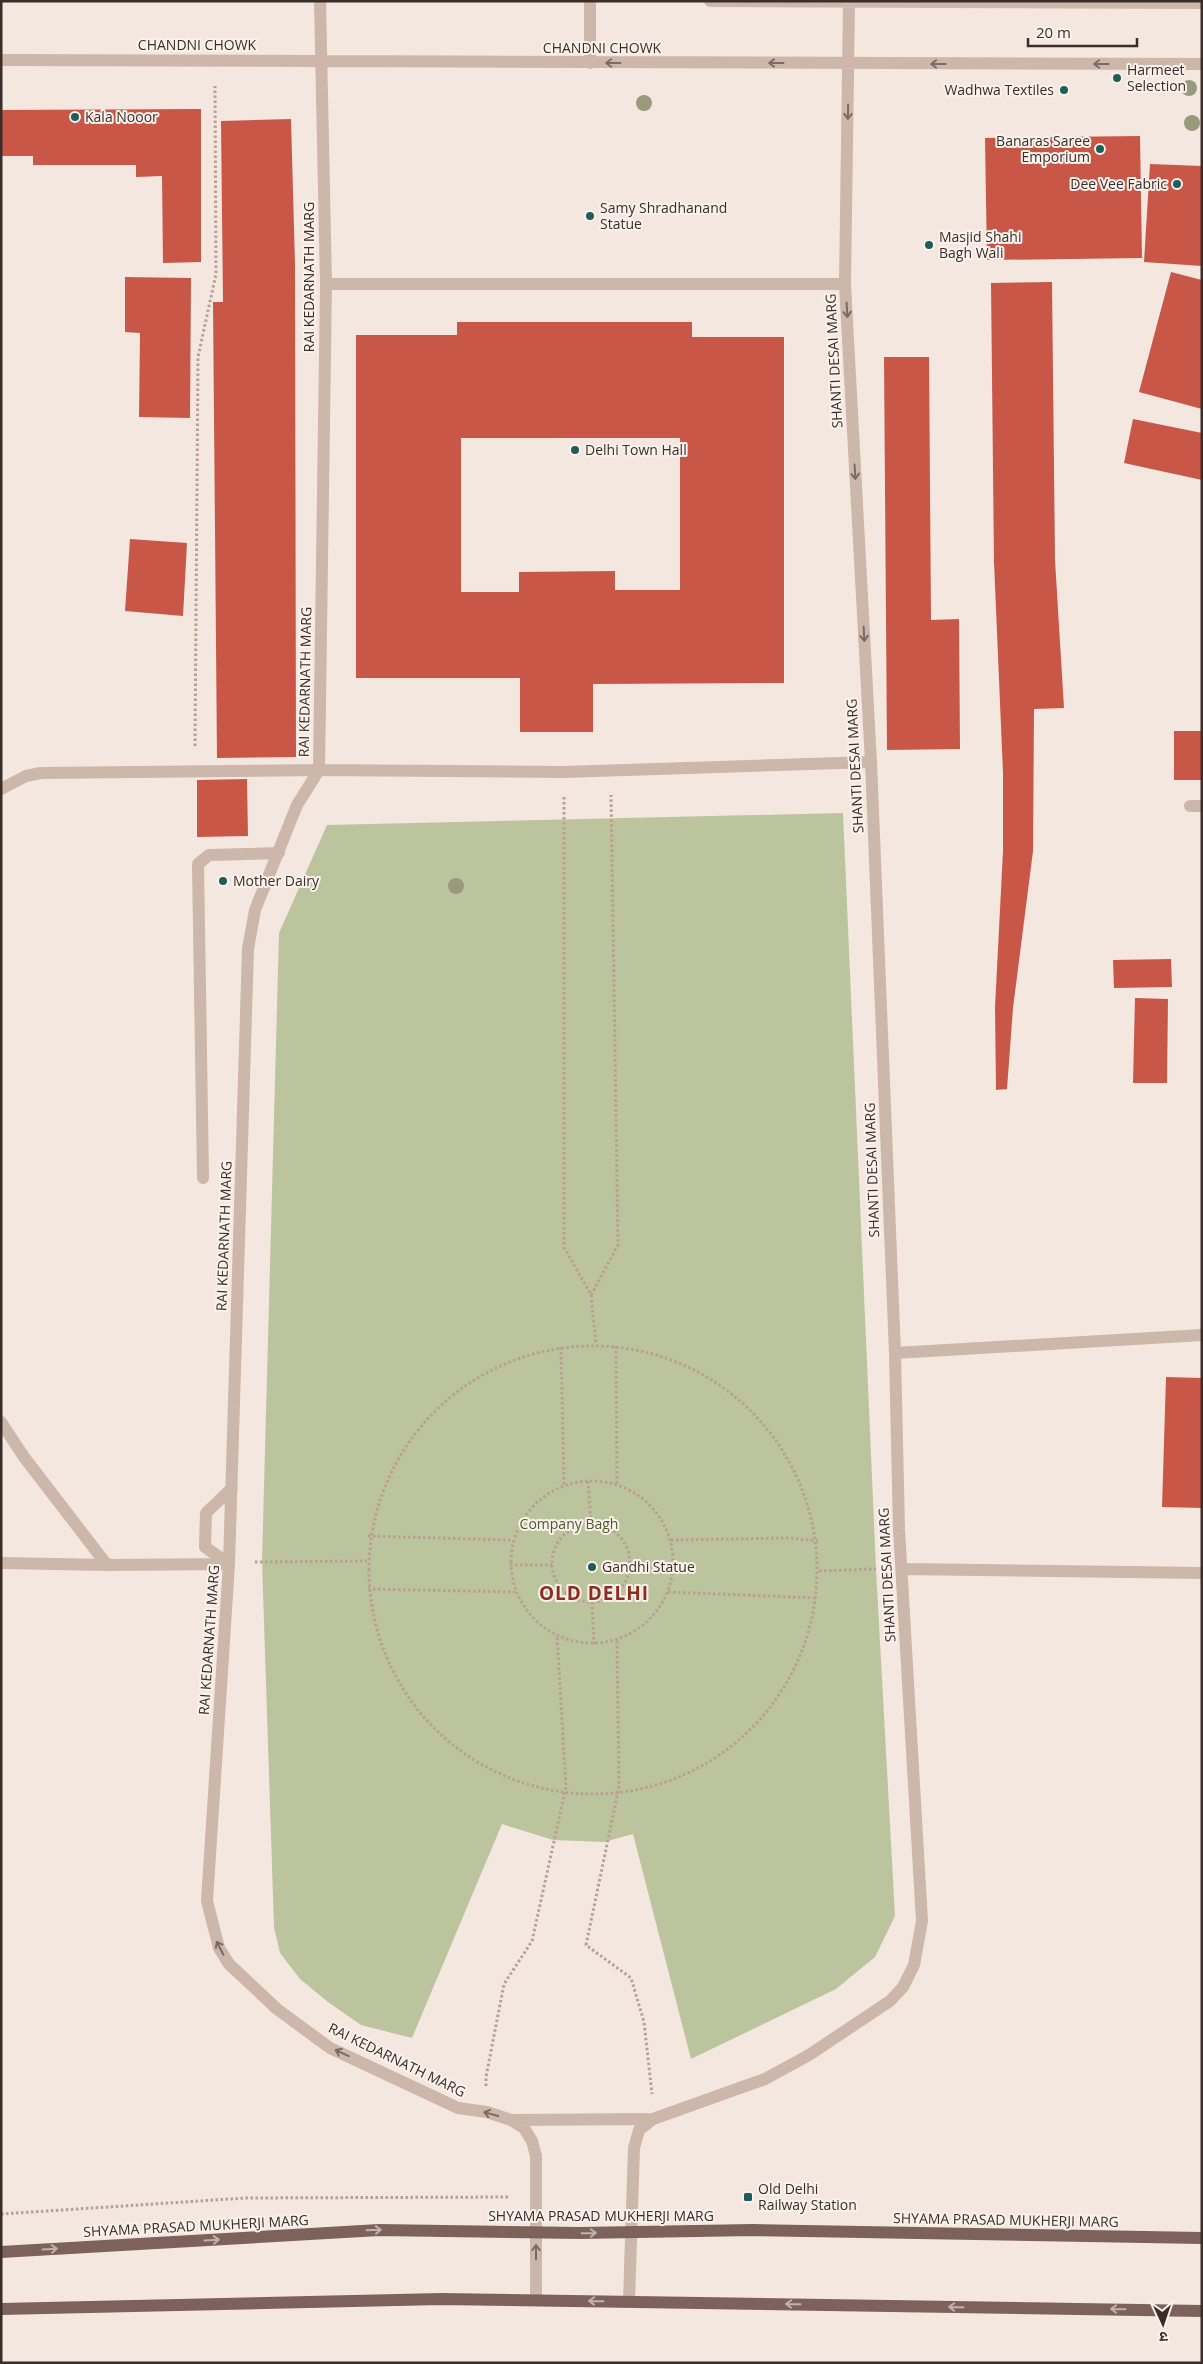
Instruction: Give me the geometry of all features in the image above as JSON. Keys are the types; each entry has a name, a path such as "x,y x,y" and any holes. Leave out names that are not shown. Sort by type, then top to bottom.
{"main road":[{"name":"SHYAMA PRASAD MUKHERJI MARG","path":"1,2252 378,2230 631,2232 753,2230 1202,2238"},
{"path":"1,2310 442,2299 1202,2311"}],"street":[{"name":"RAI KEDARNATH MARG","path":"320,1 326,284 319,770 298,805 255,910 248,949 229,1564 207,1901 218,1948 230,1964 277,2009 330,2048 458,2108 487,2112 511,2120 524,2128 532,2141 536,2156 536,2300"},
{"path":"590,1 590,63"},
{"path":"710,1 1202,3"},
{"name":"SHANTI DESAI MARG","path":"511,2120 652,2119 765,2079 809,2055 890,2001 903,1987 914,1964 922,1921 899,1529 895,1353 871,762 845,284 849,1"},
{"name":"CHANDNI CHOWK","path":"1,60 1202,64"},
{"path":"326,284 845,284"},
{"path":"1,789 26,776 41,773 319,770 564,772 871,762"},
{"path":"203,1178 198,864 209,855 279,853"},
{"path":"895,1353 1202,1335"},
{"path":"1,1422 24,1457 107,1565"},
{"path":"229,1564 206,1547 206,1513 232,1488"},
{"path":"1,1562 107,1565 229,1564"},
{"path":"902,1569 1202,1573"},
{"path":"629,2302 635,2142 639,2130 652,2119"}],"path":[{"path":"194,771 198,357 216,274 215,60"},
{"path":"591,1295 618,1245 611,771"},
{"path":"564,772 564,1248 591,1295 596,1345"},
{"path":"616,1346 616,1483"},
{"path":"474,1387 538,1352 561,1347 616,1346 667,1358 704,1374 738,1399 767,1428 789,1461 808,1501 818,1541 819,1570 808,1644 794,1675 772,1709 749,1735 706,1762 663,1779 645,1782"},
{"path":"561,1347 564,1485"},
{"path":"467,1392 432,1422 407,1449 375,1506 368,1536 367,1561 368,1589 376,1629 392,1676 417,1712 451,1748 488,1774 525,1784 566,1788 575,1787"},
{"path":"588,1480 591,1524"},
{"path":"588,1480 616,1483 644,1499 663,1521 671,1540 674,1566 668,1592 654,1615 638,1629 617,1641 594,1644 557,1636 531,1618 515,1592 510,1565 512,1540 526,1511 546,1494 564,1485 588,1480"},
{"path":"591,1524 602,1526 620,1537 627,1546 631,1564 627,1579 622,1588 613,1596 592,1602 570,1597 556,1580 552,1565 555,1548 561,1538 575,1528 591,1524"},
{"path":"368,1536 512,1540"},
{"path":"671,1540 790,1538 818,1541"},
{"path":"229,1564 262,1561 367,1561"},
{"path":"631,1564 674,1566"},
{"path":"510,1565 552,1565"},
{"path":"819,1570 902,1569"},
{"path":"368,1589 515,1592"},
{"path":"668,1592 816,1598"},
{"path":"592,1602 594,1644"},
{"path":"487,2112 486,2077 504,1984 532,1941 566,1788 557,1636"},
{"path":"617,1641 619,1786 586,1945 631,1978 644,2022 652,2080 652,2119"},
{"path":"610,1787 628,1785"},
{"path":"1,2214 245,2198 536,2197"}],"green space":[{"name":"Company Bagh","path":"843,813 876,1569 895,1916 875,1957 836,1989 691,2059 633,1834 604,1842 553,1840 502,1824 412,2038 361,2025 328,2002 300,1979 280,1953 274,1927 262,1561 279,933 327,825"}],"building":[{"path":"201,109 201,262 163,263 162,176 136,177 136,165 33,165 33,156 1,156 1,110"},
{"path":"291,119 295,264 296,757 217,758 213,302 223,302 221,121"},
{"path":"1140,136 1142,258 987,260 985,138"},
{"path":"1150,164 1202,166 1202,266 1144,262"},
{"path":"1171,272 1202,280 1202,409 1139,392"},
{"path":"125,277 191,278 190,418 139,417 140,333 125,332"},
{"path":"1052,282 1055,560 1064,708 1034,709 1033,851 1013,1008 1007,1089 996,1090 995,1007 1003,851 1003,773 994,562 991,283"},
{"path":"457,322 692,322 692,337 784,337 784,683 593,684 593,732 520,732 520,678 356,678 356,335 457,335","holes":["461,438 680,438 680,590 615,590 615,571 519,572 519,592 461,592"]},
{"path":"884,357 929,357 931,620 959,619 960,749 887,750"},
{"path":"1133,419 1202,433 1202,480 1124,463"},
{"path":"130,539 187,543 183,616 125,611"},
{"path":"1174,731 1202,731 1202,780 1174,780"},
{"path":"247,779 248,836 197,837 197,780"},
{"path":"1171,959 1172,987 1114,988 1113,960"},
{"path":"1135,998 1168,999 1167,1083 1133,1083"},
{"path":"1166,1377 1202,1378 1202,1508 1162,1507"}],"place":[{"name":"Harmeet Selection","path":"1117,78"},
{"name":"Wadhwa Textiles","path":"1064,90"},
{"name":"Kala Nooor","path":"75,117"},
{"name":"Banaras Saree Emporium","path":"1100,149"},
{"name":"Dee Vee Fabric","path":"1177,184"},
{"name":"Samy Shradhanand Statue","path":"590,216"},
{"name":"Masjid Shahi Bagh Wali","path":"929,245"},
{"name":"Delhi Town Hall","path":"575,450"},
{"name":"Mother Dairy","path":"223,881"},
{"name":"Gandhi Statue","path":"592,1567"},
{"name":"Old Delhi Railway Station","path":"748,2197"}],"district":[{"name":"OLD DELHI","path":"594,1593"}]}
